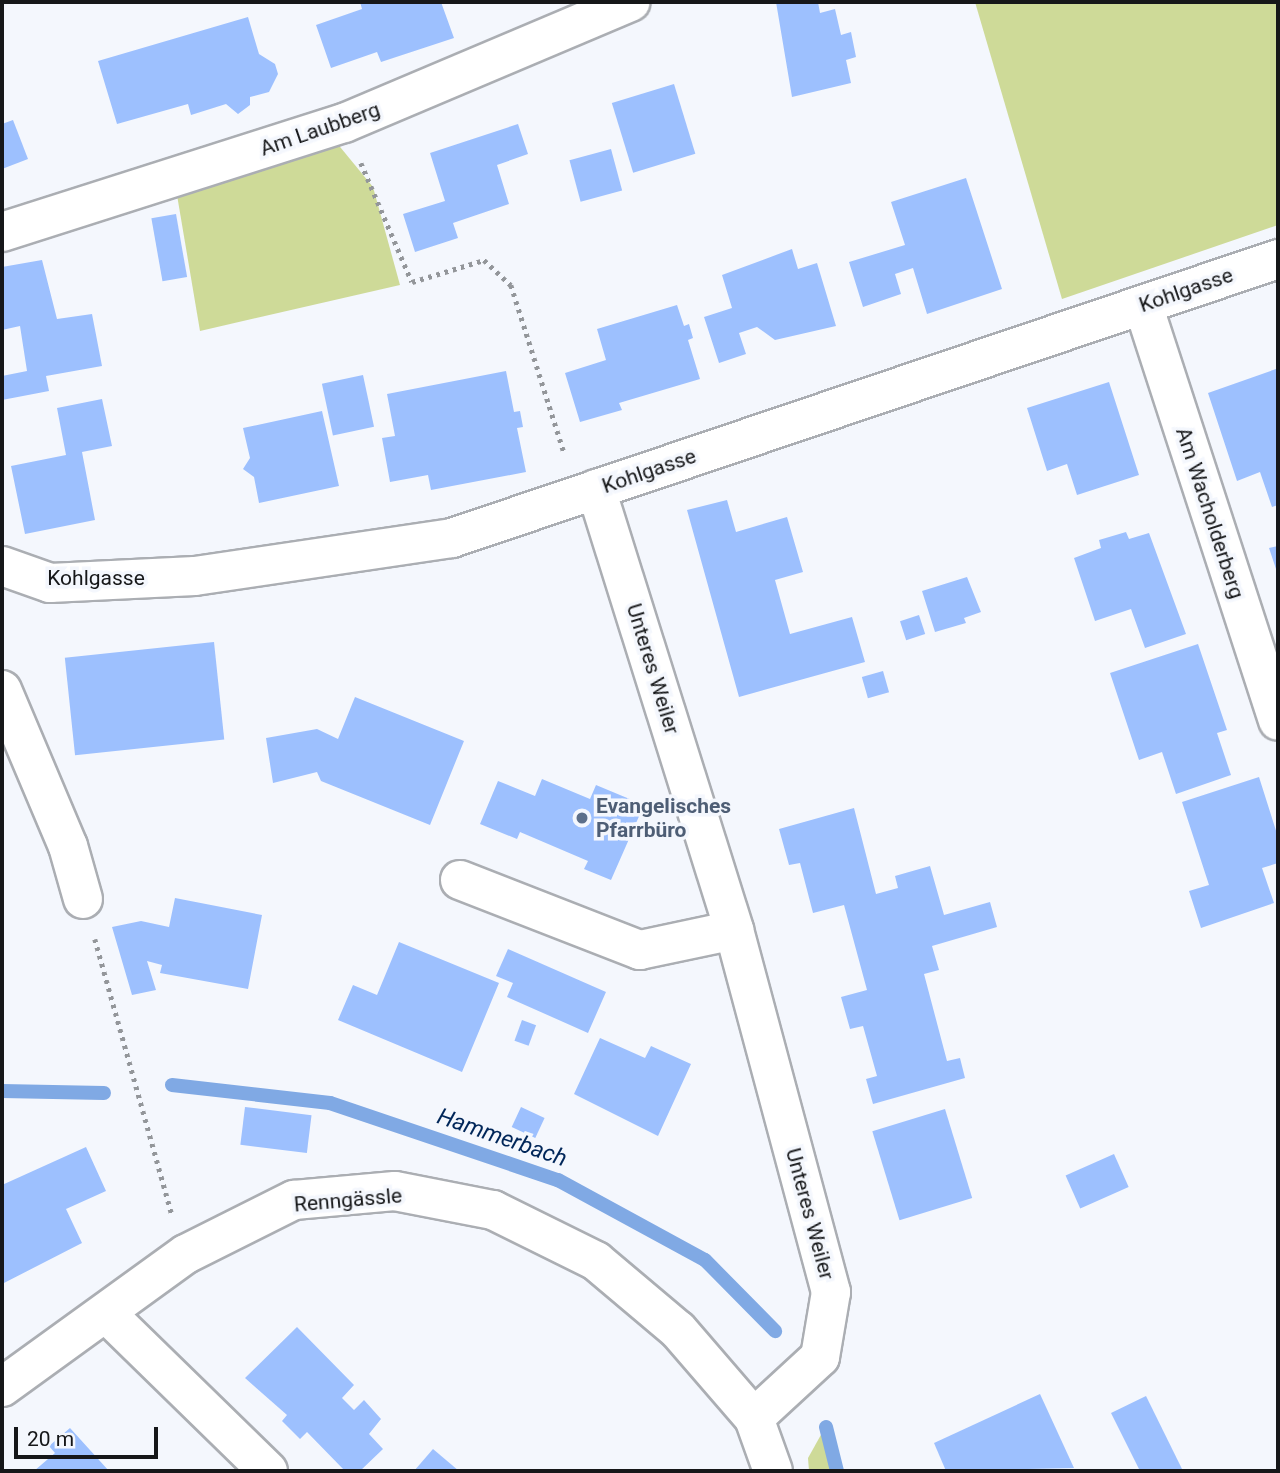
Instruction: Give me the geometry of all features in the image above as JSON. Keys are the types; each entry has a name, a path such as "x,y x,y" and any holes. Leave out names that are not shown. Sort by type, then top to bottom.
{"street":[{"name":"Am Laubberg","path":"2,232 344,123 630,2"},
{"name":"Kohlgasse","path":"2,566 50,583 195,576 453,538 1278,259"},
{"name":"Am Wacholderberg","path":"1143,305 1278,721"},
{"name":"Unteres Weiler","path":"596,489 734,930 831,1292 820,1357 754,1418"},
{"path":"2,690 68,846 83,899"},
{"path":"460,880 640,950 734,930"},
{"name":"Renngässle","path":"2,1387 107,1314 186,1254 294,1200 395,1191 493,1210 596,1261 678,1330 754,1418"},
{"path":"107,1314 268,1471"},
{"path":"754,1418 773,1471"}],"path":[{"path":"344,123 412,282 484,260 511,285 569,467 596,489"},
{"path":"83,899 186,1254"}],"green space":[{"path":"975,2 1278,2 1278,225 1062,299"},
{"path":"336,142 373,187 400,285 200,331 177,195"},
{"path":"822,1433 834,1471 809,1471 808,1458"}],"building":[{"path":"360,2 441,2 454,38 381,62 377,52 331,68 316,25 362,9"},
{"path":"776,2 818,2 820,13 835,9 841,35 851,32 856,57 846,60 851,83 792,97"},
{"path":"248,17 259,54 275,64 278,74 269,92 250,97 250,105 238,114 226,104 191,115 188,104 117,124 98,61"},
{"path":"674,84 695,154 633,173 612,103"},
{"path":"13,120 28,159 2,169 2,124"},
{"path":"518,124 528,154 497,165 509,204 453,223 458,238 415,252 403,214 445,201 430,153"},
{"path":"611,149 622,191 581,202 569,160"},
{"path":"966,178 1002,289 927,314 913,268 895,274 901,294 863,307 849,262 905,245 891,202"},
{"path":"176,214 187,277 162,281 151,218"},
{"path":"792,249 798,269 817,263 836,326 775,340 757,327 739,333 746,354 719,363 704,317 732,308 722,275"},
{"path":"42,260 57,319 92,314 102,366 46,376 49,391 2,400 2,376 27,371 20,326 2,330 2,267"},
{"path":"677,305 684,326 689,324 693,338 688,340 700,379 619,403 622,410 580,422 565,373 606,360 597,329"},
{"path":"1276,369 1278,505 1272,507 1260,472 1237,481 1208,393"},
{"path":"506,371 514,412 520,411 523,427 517,428 526,472 431,490 428,475 390,482 382,438 395,436 387,394"},
{"path":"363,375 374,427 333,436 322,384"},
{"path":"1109,382 1139,475 1077,495 1067,464 1047,471 1027,408"},
{"path":"102,399 112,446 82,452 95,520 25,534 11,466 66,455 57,408"},
{"path":"322,411 339,486 259,503 254,477 243,469 250,458 243,428"},
{"path":"727,500 736,532 787,517 803,572 775,580 790,634 852,617 865,662 739,697 687,510"},
{"path":"1126,532 1129,539 1149,533 1186,634 1145,648 1131,609 1095,621 1074,558 1101,548 1099,540"},
{"path":"1278,546 1278,575 1269,548"},
{"path":"967,577 981,612 964,618 966,623 935,632 922,591"},
{"path":"919,615 925,634 906,640 900,621"},
{"path":"214,642 224,739 75,755 65,658"},
{"path":"1198,644 1227,730 1217,733 1231,775 1176,794 1162,752 1139,760 1110,673"},
{"path":"883,671 889,692 868,698 862,677"},
{"path":"355,697 464,741 430,825 321,781 317,772 273,783 266,738 317,729 338,739"},
{"path":"1259,777 1278,837 1278,863 1262,868 1274,903 1201,928 1189,891 1209,885 1182,802"},
{"name":"Evangelisches Pfarrbüro","path":"542,779 590,799 596,785 644,805 611,880 584,869 588,861 520,832 517,839 480,824 498,781 535,796"},
{"path":"854,808 876,894 898,888 895,876 930,866 944,915 990,902 997,927 932,946 939,970 924,974 947,1061 960,1058 965,1078 873,1104 866,1079 877,1076 863,1026 850,1029 841,997 867,990 844,905 813,913 800,863 789,865 779,829"},
{"path":"175,898 262,915 248,989 160,973 162,965 147,961 156,990 132,995 112,927 141,921 169,927"},
{"path":"399,942 499,983 462,1072 338,1020 353,985 377,995"},
{"path":"508,949 606,992 588,1033 507,997 513,983 496,976"},
{"path":"522,1020 536,1025 529,1046 514,1041"},
{"path":"600,1038 645,1058 651,1046 691,1064 658,1136 574,1094"},
{"path":"245,1107 312,1115 307,1153 240,1145"},
{"path":"521,1107 545,1118 535,1138 512,1127"},
{"path":"945,1109 972,1198 900,1220 872,1131"},
{"path":"86,1147 106,1191 66,1209 82,1243 2,1284 2,1185"},
{"path":"1114,1154 1129,1187 1080,1208 1066,1176"},
{"path":"297,1327 354,1385 342,1398 354,1410 364,1400 381,1419 369,1434 383,1449 360,1471 345,1471 307,1432 300,1439 282,1421 287,1415 245,1378"},
{"path":"1040,1394 1074,1468 946,1471 934,1443"},
{"path":"1146,1396 1183,1471 1140,1471 1111,1413"},
{"path":"70,1428 109,1471 34,1471 55,1453 49,1446"},
{"path":"433,1449 459,1471 414,1471"}],"waterway":[{"name":"Hammerbach","path":"172,1085 330,1103 558,1180 705,1260 775,1331"},
{"name":"Hammerbach","path":"2,1091 104,1093"},
{"name":"Hammerbach","path":"826,1427 837,1471"}],"place":[{"name":"Evangelisches Pfarrbüro","path":"582,818"}]}
